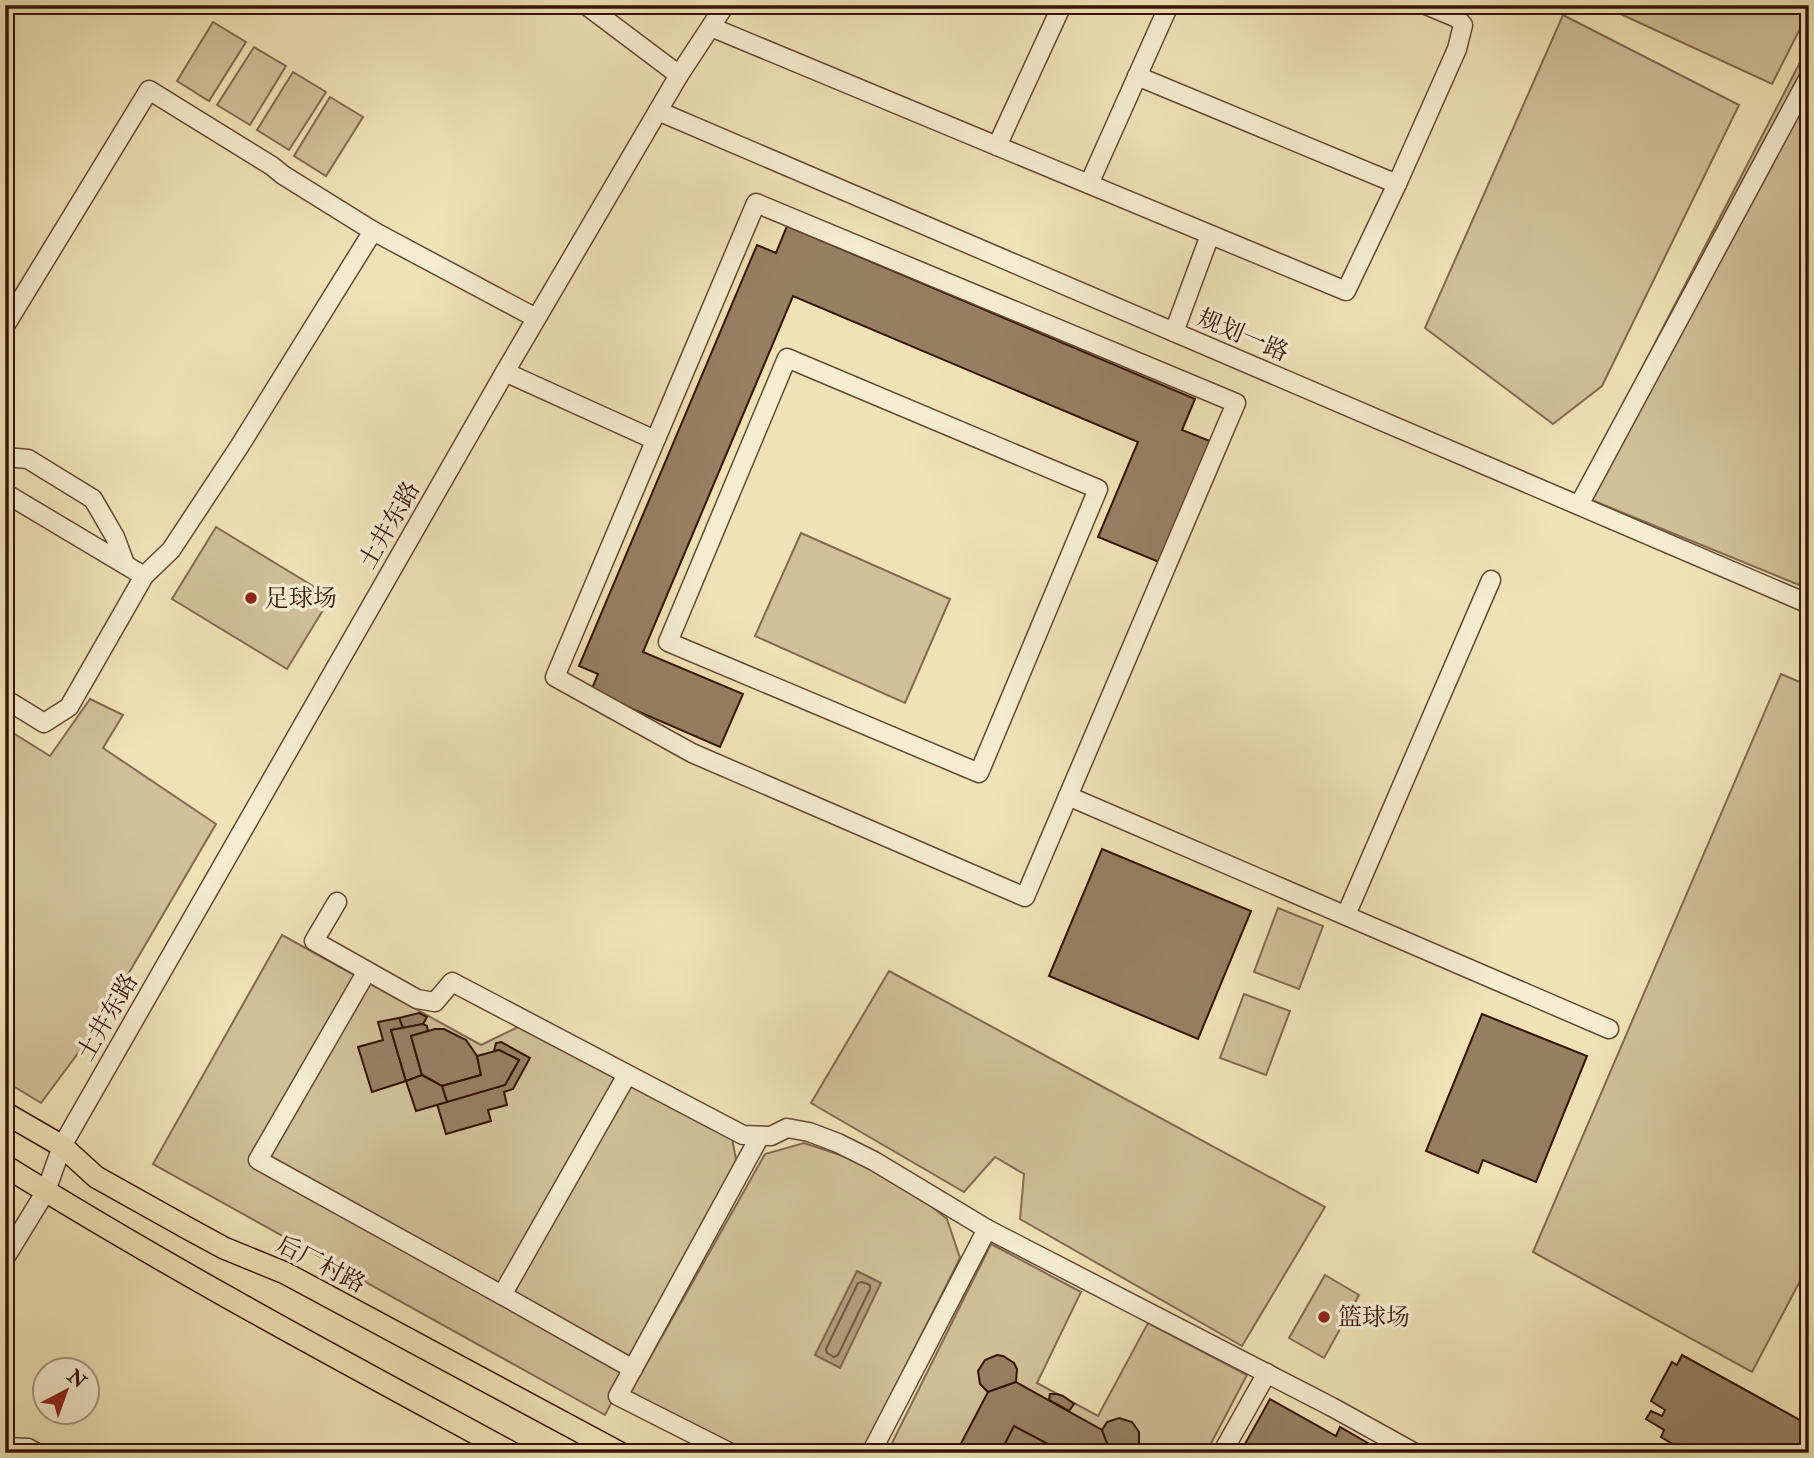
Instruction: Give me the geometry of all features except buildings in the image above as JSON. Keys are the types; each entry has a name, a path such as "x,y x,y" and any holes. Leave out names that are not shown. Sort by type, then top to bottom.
{"main road":[{"name":"后厂村路","path":"5,1113 62,1146 96,1177 188,1229 224,1248 285,1273 620,1453"},
{"path":"5,1166 80,1213 512,1453"}],"street":[{"path":"586,5 680,75"},
{"name":"土井东路","path":"5,1258 46,1191 62,1146 536,318 658,111 725,5"},
{"path":"997,146 1062,5"},
{"path":"1089,184 1169,5"},
{"path":"711,27 1346,291 1457,49 1463,25 1460,12 1426,5"},
{"path":"1137,76 1397,184"},
{"path":"1579,505 1809,77"},
{"path":"5,326 149,90 373,231 536,318"},
{"name":"规划一路","path":"658,111 1809,604"},
{"path":"756,203 1236,403 1025,897 692,753 555,677 655,440 756,203"},
{"path":"5,699 44,723 69,706 144,576 171,550 239,447 373,231"},
{"path":"1174,332 1210,235"},
{"path":"787,358 1098,489 979,772 668,642 787,358"},
{"path":"505,372 655,440"},
{"path":"5,457 28,459 93,499 115,537 125,564"},
{"path":"5,493 144,576"},
{"path":"1346,915 1491,580"},
{"path":"1068,796 1609,1028"},
{"path":"337,902 314,941 417,999 435,1002 452,982 743,1135 771,1136 787,1128 809,1132 838,1143 874,1161 987,1229 1267,1373 1415,1453"},
{"path":"367,971 258,1160 632,1369"},
{"path":"502,1295 627,1075"},
{"path":"730,1453 618,1396 760,1136"},
{"path":"871,1453 987,1229"},
{"path":"1222,1453 1267,1373"},
{"path":"5,1447 28,1448 37,1453"}],"shaded area":[{"path":"1601,5 1809,5 1809,11 1772,84"},
{"path":"1563,15 1739,105 1602,386 1553,424 1425,328"},
{"path":"213,22 246,42 209,101 177,81"},
{"path":"1809,45 1809,589 1577,494"},
{"path":"254,47 286,66 250,125 217,105"},
{"path":"293,72 326,92 289,150 257,130"},
{"path":"330,97 363,117 326,176 294,156"},
{"name":"足球场","path":"216,527 331,597 287,669 172,599"},
{"path":"801,533 950,599 905,703 755,636"},
{"path":"1781,674 1809,686 1809,1264 1752,1372 1533,1252"},
{"path":"90,699 123,715 103,748 216,824 96,1029 41,1103 5,1081 5,728 50,756"},
{"path":"1278,908 1323,926 1299,989 1254,972"},
{"path":"282,935 481,1045 522,1025 732,1138 737,1165 605,1415 153,1164"},
{"path":"889,971 1325,1207 1242,1346 1020,1219 1024,1174 995,1157 964,1192 811,1103"},
{"path":"1244,994 1290,1011 1266,1075 1220,1058"},
{"path":"804,1143 852,1159 926,1202 947,1219 960,1258 862,1453 740,1453 629,1395 765,1154"},
{"path":"991,1244 1081,1292 1037,1383 1098,1416 1148,1323 1247,1375 1206,1453 887,1453"},
{"name":"篮球场","path":"1325,1275 1359,1295 1324,1358 1289,1338"}],"water":[{"path":"857,1271 881,1283 840,1368 815,1355"}],"place":[{"name":"足球场","path":"251,598"},
{"name":"篮球场","path":"1324,1317"}]}
